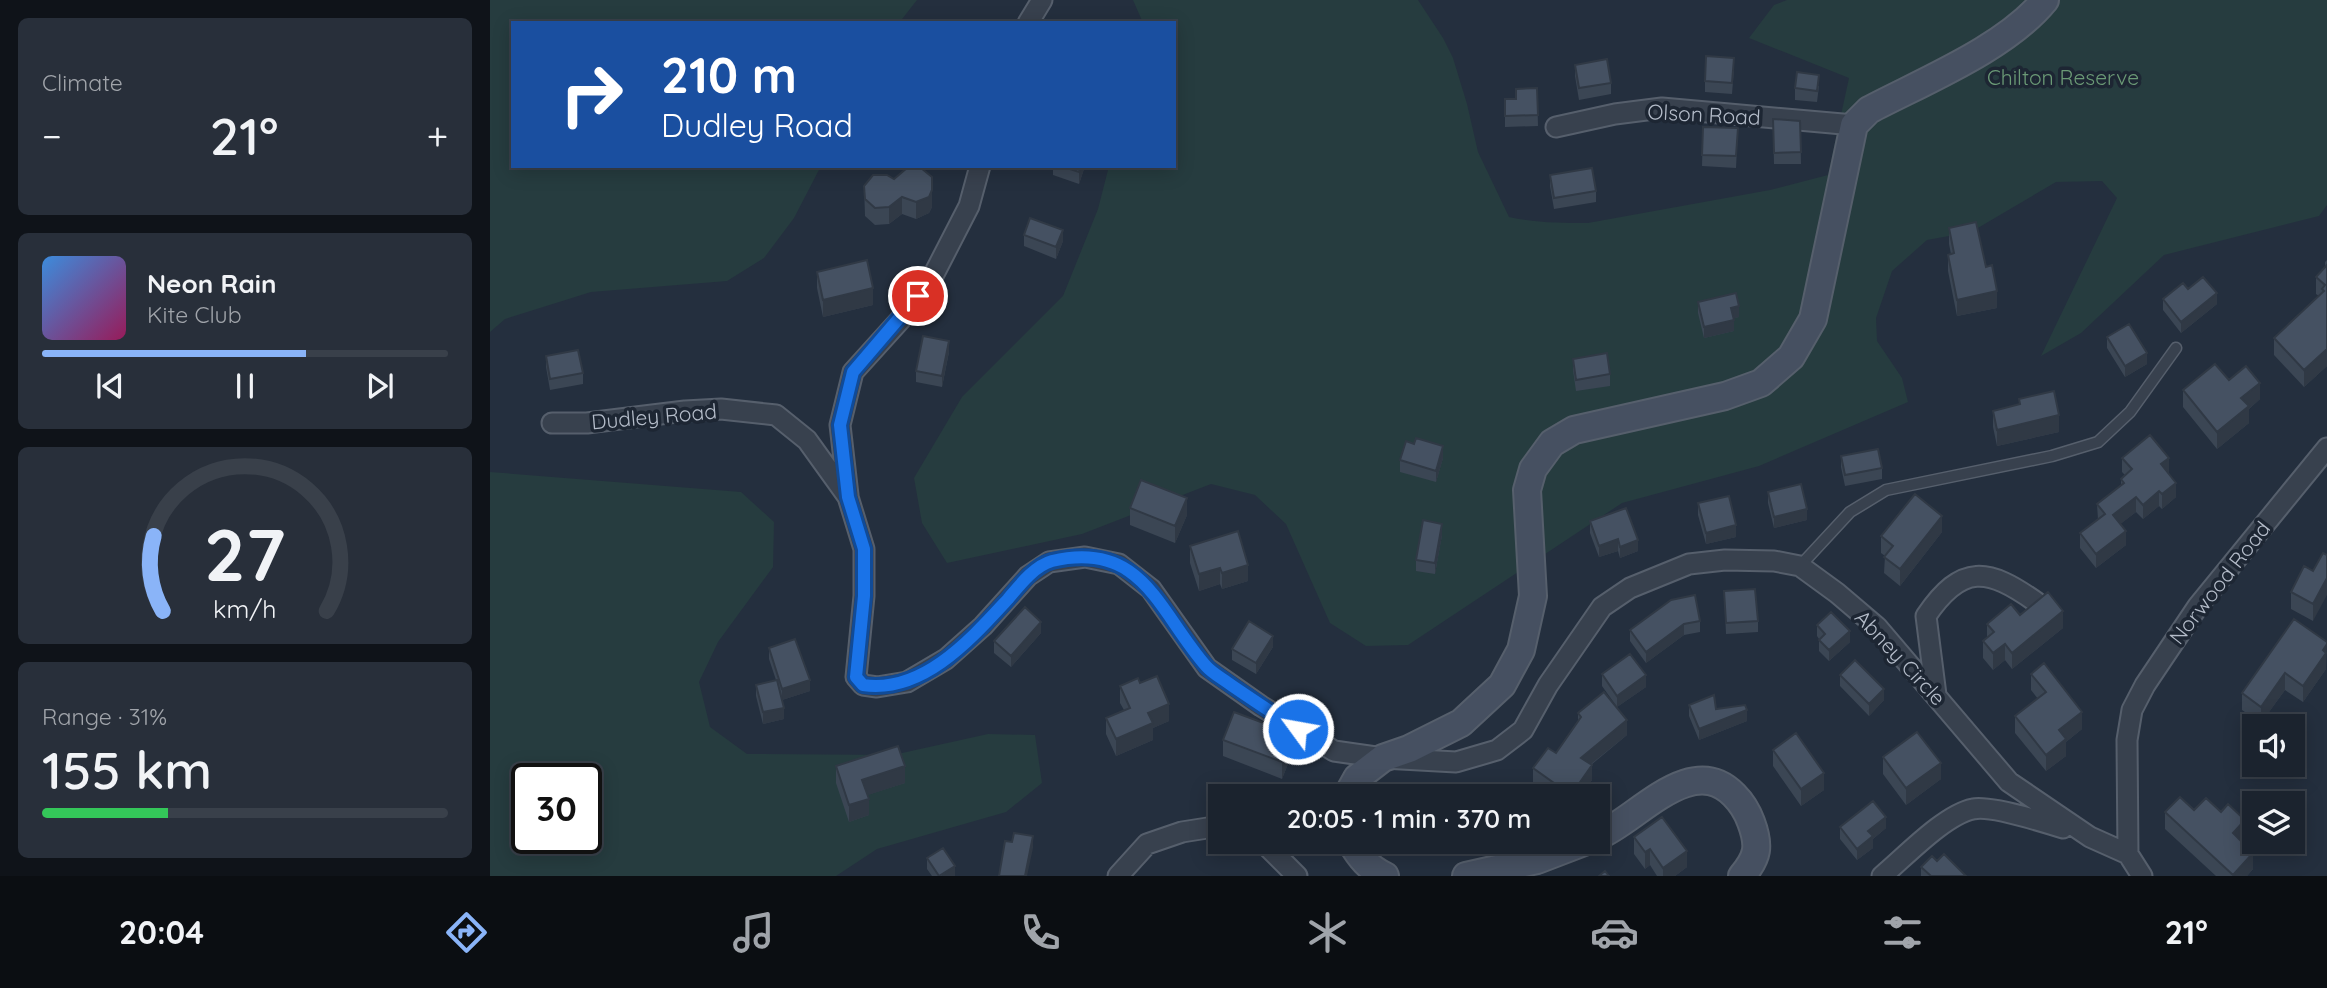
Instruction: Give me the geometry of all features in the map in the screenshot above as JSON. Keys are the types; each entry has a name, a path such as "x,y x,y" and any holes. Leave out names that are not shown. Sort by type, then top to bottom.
{"street":[{"path":"1029,21 1042,0"},
{"path":"1354,784 1357,778 1383,758 1409,749 1461,723 1502,685 1521,650 1533,596 1527,489 1533,469 1552,443 1574,430 1761,383 1791,358 1813,319 1854,125 1869,110 1996,43 2030,18 2045,0"},
{"name":"Olson Road","path":"1556,127 1615,114 1662,108 1854,125"},
{"path":"848,497 840,425 853,372 901,318 934,274 969,206 980,168"},
{"name":"Dudley Road","path":"552,424 587,424 721,409 776,415 807,440 848,497 864,549 864,596 856,677 863,685 877,687 907,682 937,665 983,626 1028,576 1049,562 1085,557 1119,564 1151,589 1207,667 1261,706 1335,751 1383,758"},
{"name":"Norwood Road","path":"2128,854 2127,740 2132,710 2145,685 2198,606 2266,526 2327,447"},
{"name":"Abney Circle","path":"1383,758 1456,762 1497,750 1523,730 1548,685 1602,607 1630,588 1689,564 1725,559 1774,561 1800,566 1877,626 2009,782 2090,837"},
{"path":"1936,695 1926,616 1941,594 1961,581 1984,575 2010,584 2036,602"},
{"path":"1610,828 1682,783 1713,781 1728,789 1743,805 1751,822 1757,849 1754,862 1742,876"},
{"name":"Abney Circle","path":"1882,876 1940,825 1974,808 2028,816 2090,837 2128,854"},
{"path":"1118,876 1147,844 1182,832 1208,828"},
{"path":"1275,854 1297,876"},
{"path":"1358,854 1372,870 1385,876"},
{"path":"1466,876 1553,854"},
{"path":"2128,854 2142,876"}],"lane":[{"path":"1800,566 1850,512 1886,490 2052,456 2098,442 2130,412 2176,348"}],"green space":[{"path":"490,0 917,0 901,21 511,21 511,168 820,168 794,218 764,258 727,281 591,292 505,319 490,332"},
{"name":"Chilton Reserve","path":"1133,0 1418,0 1453,58 1478,152 1509,217 1538,222 1588,223 1770,190 1828,175 1849,78 1749,38 1774,5 1787,0 2327,0 2327,205 2319,216 2164,255 2081,333 2041,356 2117,198 2102,181 2056,182 1971,232 1927,240 1892,271 1876,318 1877,341 1902,378 1908,402 1759,466 1622,503 1408,645 1366,646 1330,623 1286,524 1255,495 1211,484 1082,534 947,563 922,523 914,478 962,397 1063,296 1098,209 1108,168 1176,168 1176,21 1142,21"},
{"path":"490,472 741,492 774,522 773,567 718,642 699,682 710,727 747,754 893,755 988,734 1035,735 1042,783 1006,812 877,849 836,876 490,876"}],"building":[{"path":"1706,56 1734,58 1732,83 1705,81"},
{"path":"1607,59 1611,83 1579,88 1575,65"},
{"path":"1797,72 1819,75 1817,91 1795,88"},
{"path":"1537,88 1538,115 1505,116 1505,99 1516,99 1516,89"},
{"path":"1773,119 1800,121 1801,152 1774,153"},
{"path":"1703,127 1738,128 1736,156 1702,155"},
{"path":"907,168 921,168 932,177 929,197 916,202 902,197 889,207 875,208 865,199 864,186 873,175 887,175 894,179"},
{"path":"1592,168 1596,191 1554,198 1550,175"},
{"path":"1030,218 1063,230 1056,247 1024,235"},
{"path":"1976,222 1986,267 1992,265 1997,291 1957,300 1948,255 1954,253 1949,228"},
{"path":"867,260 873,288 823,300 817,272"},
{"path":"2327,265 2327,349 2304,370 2274,338 2324,291 2322,289 2325,285 2316,277"},
{"path":"2203,277 2217,293 2181,322 2163,299 2183,283 2188,289"},
{"path":"1736,293 1739,306 1731,308 1734,320 1704,327 1698,302"},
{"path":"2129,324 2147,353 2125,366 2107,337"},
{"path":"923,336 949,341 942,376 916,371"},
{"path":"578,350 583,373 550,379 546,356"},
{"path":"1607,353 1610,374 1576,380 1573,359"},
{"path":"2215,364 2229,380 2246,366 2260,383 2241,398 2249,406 2217,432 2183,390"},
{"path":"2054,391 2059,415 1997,430 1993,411 2020,404 2019,399"},
{"path":"2150,435 2169,458 2161,464 2176,483 2162,494 2159,491 2143,505 2136,497 2113,515 2126,531 2096,554 2080,533 2105,514 2097,504 2124,483 2121,479 2132,469 2122,458"},
{"path":"1416,438 1443,446 1436,471 1400,460 1406,441 1414,444"},
{"path":"1878,449 1882,468 1845,475 1841,456"},
{"path":"1141,480 1187,498 1175,526 1130,508"},
{"path":"1801,484 1807,509 1774,517 1768,492"},
{"path":"1915,494 1942,516 1900,569 1884,557 1893,546 1881,536"},
{"path":"1729,496 1736,525 1706,533 1698,503"},
{"path":"1626,508 1638,540 1620,547 1618,539 1599,546 1590,521"},
{"path":"1423,520 1442,524 1435,563 1416,560"},
{"path":"1238,531 1248,565 1222,573 1220,568 1199,574 1190,546"},
{"path":"2323,553 2327,555 2327,578 2313,604 2291,592 2304,566 2313,571"},
{"path":"1755,589 1758,621 1726,623 1724,591"},
{"path":"2048,592 2063,611 2012,653 2005,644 1993,653 1983,641 1994,632 1987,624 2011,604 2020,615"},
{"path":"1695,595 1700,621 1684,624 1646,652 1630,630 1671,600"},
{"path":"1025,607 1041,622 1011,656 994,641"},
{"path":"1831,612 1850,631 1829,650 1819,640 1825,634 1817,625"},
{"path":"2294,619 2327,642 2323,650 2326,653 2303,686 2285,673 2261,707 2242,693"},
{"path":"1249,621 1273,636 1256,663 1232,649"},
{"path":"795,639 810,680 782,689 769,648"},
{"path":"1630,654 1646,675 1617,696 1602,674"},
{"path":"1855,660 1884,689 1869,704 1840,675"},
{"path":"2044,663 2082,712 2059,730 2066,739 2046,755 2015,716 2046,692 2031,674"},
{"path":"1157,676 1169,704 1148,713 1153,723 1116,739 1106,718 1130,708 1120,686 1138,678 1140,683"},
{"path":"777,680 784,708 763,712 756,685"},
{"path":"1604,692 1627,720 1581,758 1592,765 1579,784 1556,784 1533,768 1548,748 1556,753 1581,717 1578,713"},
{"path":"1714,695 1716,709 1745,705 1747,710 1699,729 1689,705"},
{"path":"1234,712 1293,734 1282,762 1223,740"},
{"path":"1917,732 1941,763 1906,788 1883,757"},
{"path":"1796,733 1824,773 1801,789 1773,750"},
{"path":"898,746 905,766 862,780 869,799 849,805 836,766"},
{"path":"2180,797 2194,810 2206,798 2221,812 2228,804 2242,817 2242,823 2233,833 2242,842 2242,854 2252,854 2233,875 2165,812"},
{"path":"1873,801 1886,817 1868,831 1873,836 1857,849 1840,827"},
{"path":"1662,817 1687,851 1663,868 1650,849 1645,852 1634,837"},
{"path":"1014,833 1033,836 1025,876 999,876 1005,841 1012,842"},
{"path":"943,848 955,866 939,876 927,858"},
{"path":"1944,854 1966,876 1931,876 1921,867 1932,856 1937,861"}],"route":[{"path":"918,296 853,372 840,425 848,497 864,549 864,596 856,677 863,685 877,687 907,682 946,659 983,626 1028,576 1049,562 1085,557 1119,564 1151,589 1207,667 1298,729"}]}
